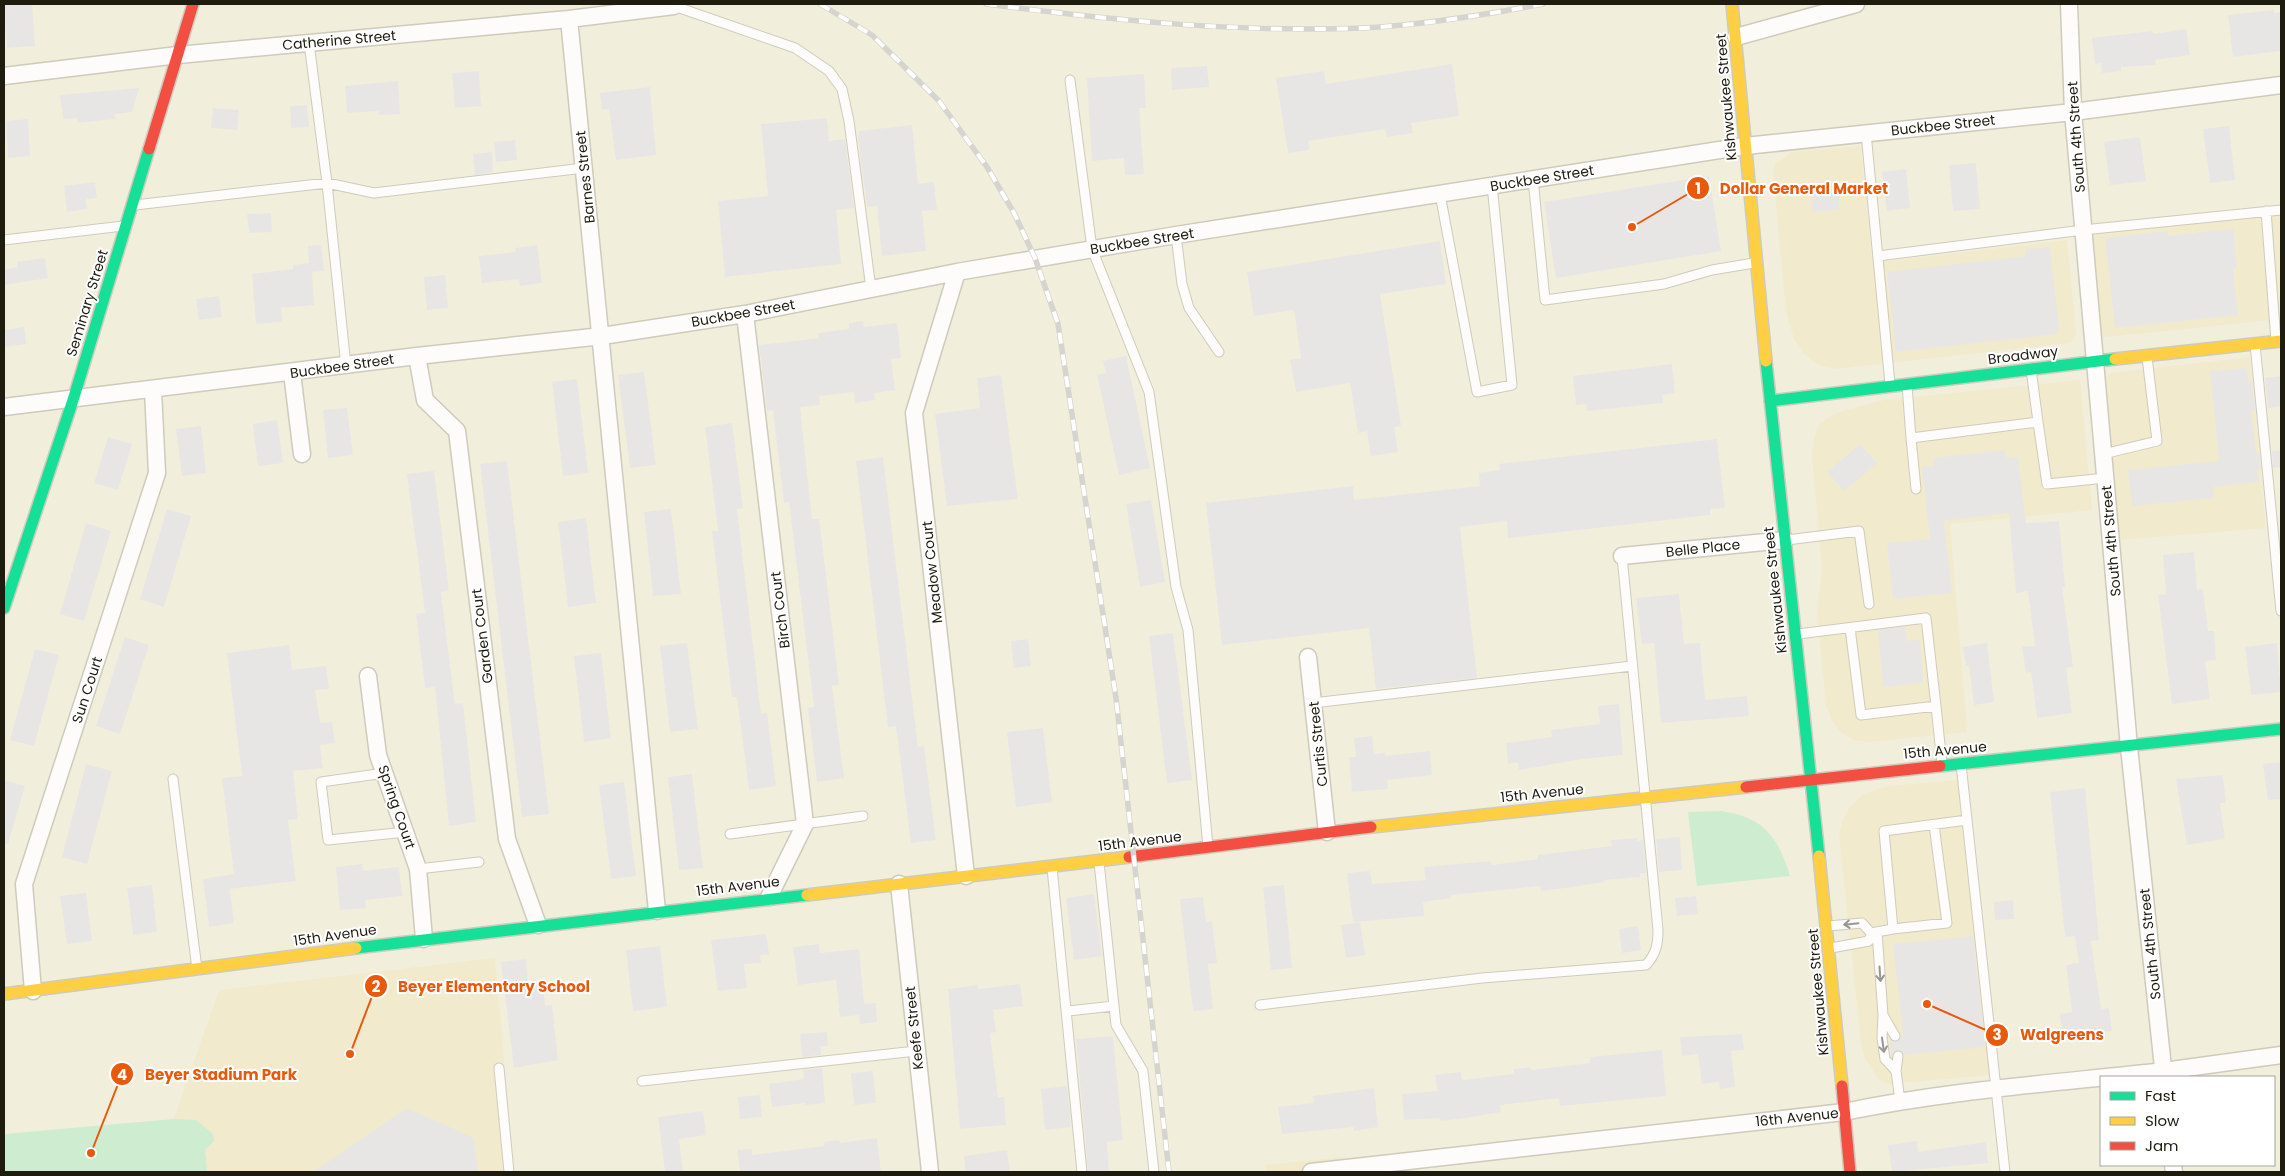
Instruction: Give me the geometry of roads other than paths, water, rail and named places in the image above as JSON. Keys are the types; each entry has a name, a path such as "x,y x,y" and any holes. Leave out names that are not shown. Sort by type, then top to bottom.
{"main road":[{"name":"Seminary Street","path":"4,608 74,397 193,4"},
{"name":"Kishwaukee Street","path":"1732,4 1784,540 1827,926 1850,1172"},
{"name":"Broadway","path":"1770,401 2095,361 2278,341"},
{"name":"15th Avenue","path":"4,994 538,925 1099,862 1327,832 1942,764 1961,764 2281,730"}],"street":[{"path":"1736,37 1856,4"},
{"name":"South 4th Street","path":"2069,4 2073,112 2083,230 2129,747 2164,1074"},
{"name":"Catherine Street","path":"4,76 178,55 569,18 674,6"},
{"name":"Barnes Street","path":"569,18 602,336"},
{"name":"Buckbee Street","path":"4,407 74,397 153,390 292,373 417,356 602,336 745,314 957,272 1176,235 1745,146 2073,112 2281,85"},
{"name":"Meadow Court","path":"957,272 914,413 966,876"},
{"name":"Birch Court","path":"745,314 805,824"},
{"path":"602,336 657,911"},
{"name":"Garden Court","path":"417,356 425,400 457,431 507,839 538,925"},
{"path":"292,373 302,454"},
{"name":"Sun Court","path":"33,991 24,884 157,473 153,390"},
{"name":"Belle Place","path":"1622,556 1784,540"},
{"name":"Curtis Street","path":"1308,656 1327,832"},
{"name":"Spring Court","path":"368,676 378,755 418,869 424,939"},
{"path":"769,898 805,824"},
{"name":"Keefe Street","path":"899,884 930,1172"},
{"name":"16th Avenue","path":"2138,1076 2164,1074 2281,1055"},
{"name":"16th Avenue","path":"1311,1172 1844,1112 1900,1101 1996,1087 2100,1079"}],"lane":[{"path":"674,6 794,48 828,71 842,89 871,289"},
{"path":"309,42 327,184 346,366"},
{"path":"1070,80 1092,249 1148,392 1176,587 1188,630 1208,848"},
{"path":"1866,133 1890,386"},
{"path":"132,205 327,184 374,193 584,168"},
{"path":"1533,179 1545,300 1664,284 1712,270 1756,262"},
{"path":"1440,194 1477,392 1512,385 1492,185"},
{"path":"1878,256 2083,230 2281,210"},
{"path":"2266,211 2277,294 2278,341"},
{"path":"4,240 126,226"},
{"path":"1176,235 1182,284 1189,308 1219,352"},
{"path":"2255,343 2281,611"},
{"path":"2104,454 2157,442 2147,355"},
{"path":"2031,369 2047,484 2106,478"},
{"path":"1907,384 1916,489"},
{"path":"1911,438 2038,422"},
{"path":"1784,540 1859,531 1869,604"},
{"path":"1260,1005 1482,978 1646,965 1654,956 1658,944 1658,930 1622,556"},
{"path":"1795,634 1926,618 1942,764"},
{"path":"1850,628 1861,715 1936,706"},
{"path":"1313,703 1632,666"},
{"path":"1961,764 2005,1172"},
{"path":"385,773 321,782 328,840 406,832"},
{"path":"173,779 197,969"},
{"path":"730,834 863,816"},
{"path":"1893,929 1884,831 1967,820"},
{"path":"1828,948 1869,941 1874,933 1893,929 1947,923 1934,824"},
{"path":"418,869 479,862"},
{"path":"1099,862 1116,1025 1143,1071 1154,1172"},
{"path":"1052,867 1068,1011 1082,1172"},
{"path":"1827,926 1862,923 1874,933 1883,1015 1882,1038 1885,1059 1896,1071"},
{"path":"1068,1011 1114,1006"},
{"path":"1883,1015 1895,1036"},
{"path":"642,1081 916,1051"},
{"path":"1898,1056 1896,1071 1900,1101"},
{"path":"498,1068 509,1172"}],"railway":[{"path":"820,4 872,35 939,101 987,167 1014,213 1035,258 1058,324 1116,698 1169,1172"},
{"path":"986,4 1127,20 1269,29 1363,28 1408,25 1476,16 1543,4"}],"place":[{"name":"Dollar General Market","path":"1632,227"},
{"name":"Walgreens","path":"1927,1004"},
{"name":"Beyer Elementary School","path":"350,1054"},
{"name":"Beyer Stadium Park","path":"91,1153"}]}
